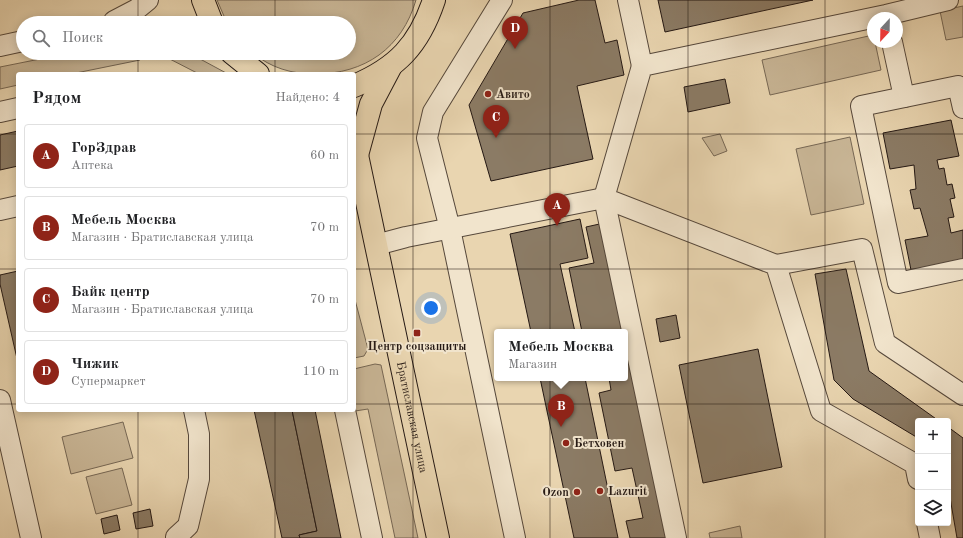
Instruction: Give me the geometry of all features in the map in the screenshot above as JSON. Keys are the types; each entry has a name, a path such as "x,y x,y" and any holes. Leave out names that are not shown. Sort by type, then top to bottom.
{"main road":[{"path":"203,0 209,16"},
{"name":"Братиславская улица","path":"356,85 373,78 391,66 406,53 418,38 427,21 434,0"},
{"path":"240,60 254,72"},
{"name":"Братиславская улица","path":"356,151 371,104 391,66"},
{"name":"Братиславская улица","path":"356,158 376,245 438,538"}],"street":[{"path":"122,16 137,9 148,0"},
{"path":"427,21 442,0"},
{"path":"502,0 433,112 428,138 450,229 515,538"},
{"path":"628,0 642,66 604,198 676,538"},
{"path":"642,66 885,11 948,0"},
{"path":"0,46 16,43"},
{"path":"893,48 904,97"},
{"path":"233,60 254,72"},
{"path":"963,108 958,86 861,106 898,282 963,269"},
{"path":"0,112 16,108"},
{"path":"376,245 604,198 776,265 862,249 872,240 888,236"},
{"path":"0,210 16,206"},
{"path":"862,249 886,343 963,395"},
{"path":"776,265 821,411 915,464"},
{"path":"0,400 31,538"},
{"path":"175,538 188,526 199,479 199,434 194,412"},
{"path":"345,412 372,538"},
{"path":"928,526 930,538"}],"shaded area":[{"path":"217,0 416,0 410,17 391,45 379,55 365,63 337,72 294,72 274,66 263,60 356,60 356,16 224,16"},
{"path":"963,6 963,37 946,40 940,11"},
{"path":"867,36 867,48 876,48 881,70 770,95 762,60"},
{"path":"35,60 140,60 81,72 16,72 16,85 0,89 0,67"},
{"path":"172,60 202,60 224,72 195,72"},
{"path":"720,134 727,151 714,156 702,138"},
{"path":"850,137 864,204 811,215 796,149"},
{"path":"356,304 368,349 364,356 356,358"},
{"path":"375,364 381,365 418,538 395,538 368,409 356,411 356,369"},
{"path":"123,422 133,458 71,474 62,437"},
{"path":"122,468 132,505 96,514 86,477"},
{"path":"740,526 742,538 710,538 709,533"}],"building":[{"path":"579,0 595,0 605,43 617,40 624,75 577,86 593,159 491,181 469,105 523,13"},
{"path":"658,0 813,0 665,32"},
{"path":"725,79 730,103 688,112 684,87"},
{"path":"951,120 959,156 937,160 939,169 944,168 947,185 952,184 955,198 950,199 954,217 948,218 951,233 963,230 963,265 912,275 905,240 928,236 920,208 914,209 910,190 916,189 914,165 890,169 883,133"},
{"path":"16,131 16,166 0,170 0,135"},
{"path":"580,219 588,258 560,264 574,329 530,329 510,234"},
{"path":"604,223 626,329 581,329 569,268 594,263 586,227"},
{"path":"846,269 869,371 935,418 915,418 915,436 853,399 834,380 815,274"},
{"path":"16,271 16,354 0,284 0,275"},
{"path":"676,315 680,338 660,342 656,319"},
{"path":"628,338 670,538 630,538 626,521 643,518 632,468 615,471 599,393 611,390 610,381 628,381"},
{"path":"758,349 782,467 703,483 679,365"},
{"path":"541,381 586,381 618,538 574,538"},
{"path":"254,412 292,412 317,531 299,535 300,538 282,538"},
{"path":"292,412 315,412 341,538 300,538 299,535 317,531"},
{"path":"951,429 963,438 963,538 957,538 951,503"},
{"path":"150,509 153,526 136,529 133,513"},
{"path":"117,515 120,530 104,534 101,519"}],"place":[{"name":"Чижик","path":"515,49"},
{"name":"Авито","path":"488,94"},
{"name":"Байк центр","path":"496,138"},
{"name":"ГорЗдрав","path":"557,226"},
{"name":"Центр соцзащиты","path":"417,333"},
{"name":"Мебель Москва","path":"561,427"},
{"name":"Бетховен","path":"566,443"},
{"name":"Lazurit","path":"600,491"},
{"name":"Ozon","path":"577,492"}]}
